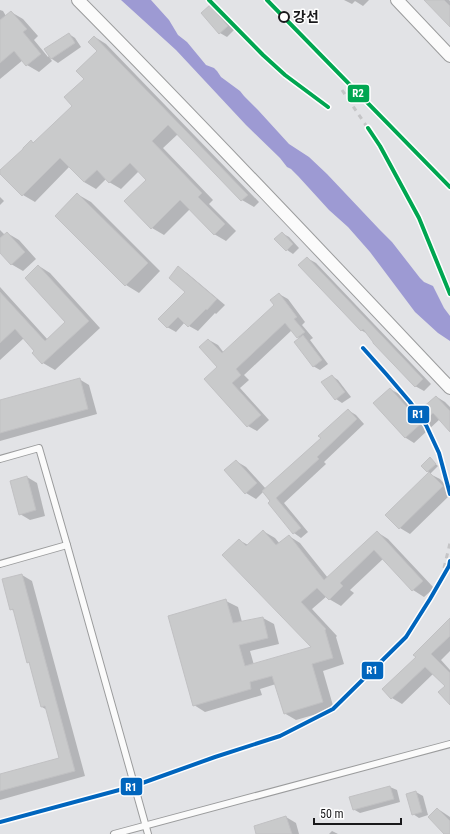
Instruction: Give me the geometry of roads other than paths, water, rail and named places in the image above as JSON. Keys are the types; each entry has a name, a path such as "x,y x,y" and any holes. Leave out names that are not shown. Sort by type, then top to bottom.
{"street":[{"path":"78,0 162,85 450,388"},
{"path":"397,0 450,56"}],"lane":[{"path":"0,459 39,448 148,834"},
{"path":"0,564 67,545"},
{"path":"114,834 450,744"}],"railway":[{"path":"209,0 263,55 285,75 328,107"},
{"path":"342,90 380,146 419,218 450,294"},
{"path":"363,348 410,402 426,425 439,453 450,494"},
{"path":"444,568 450,543"},
{"path":"0,822 134,786 280,736 333,709 406,637 430,599 449,566 450,561"}],"place":[{"name":"강선","path":"284,17"}]}
